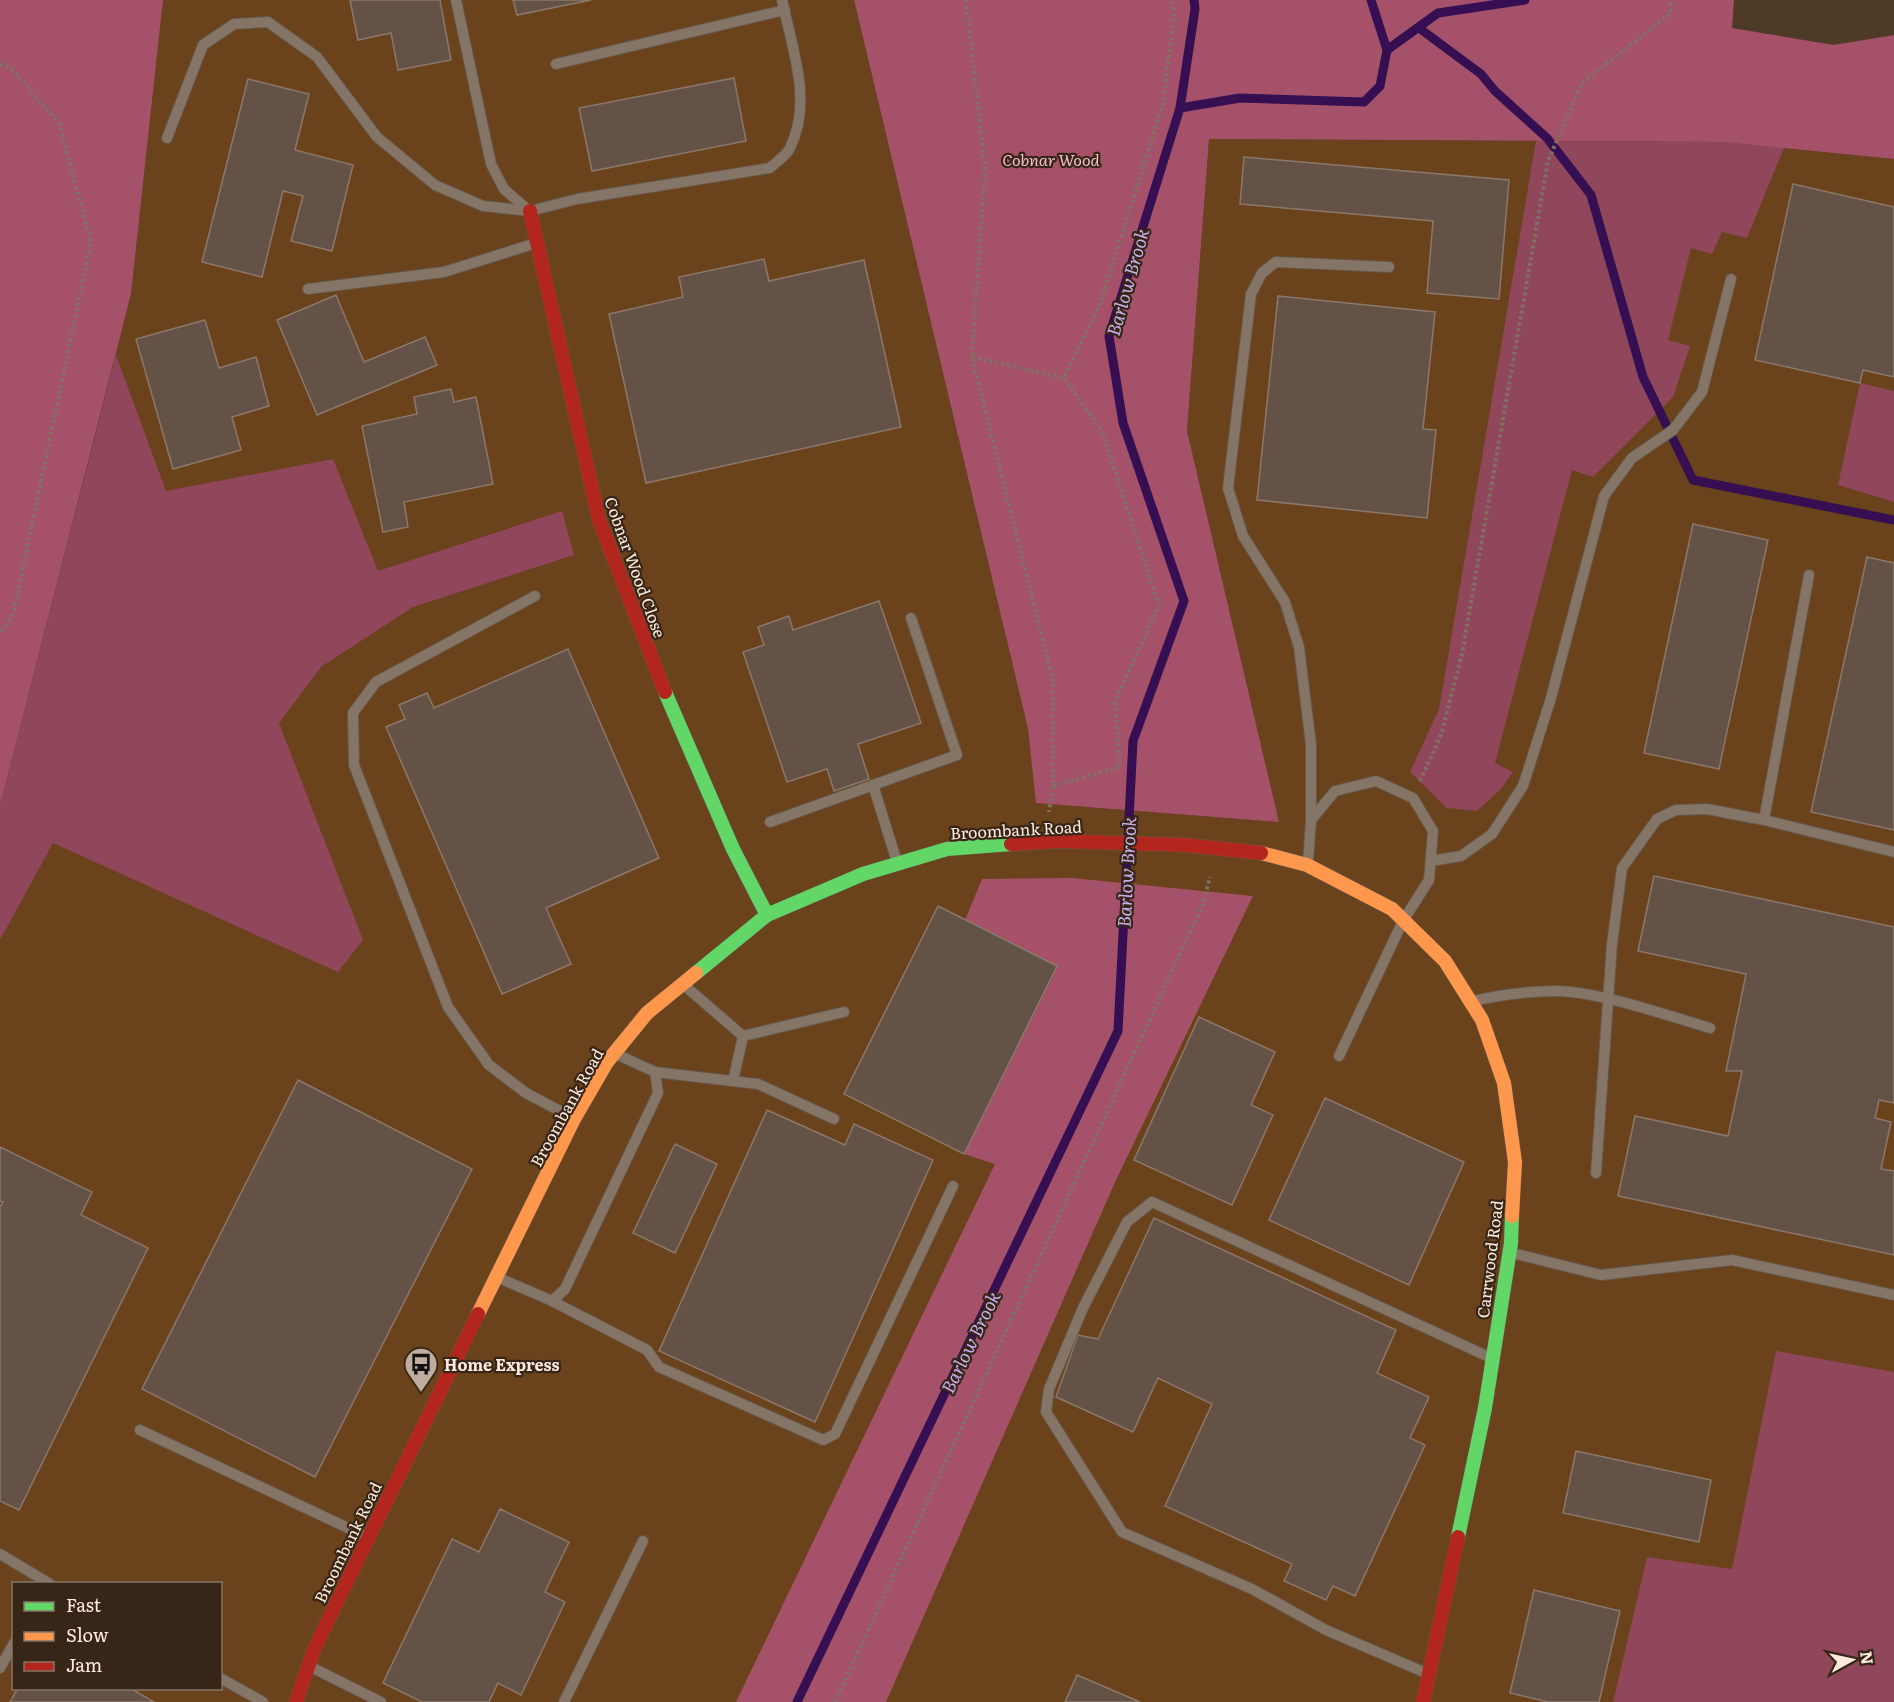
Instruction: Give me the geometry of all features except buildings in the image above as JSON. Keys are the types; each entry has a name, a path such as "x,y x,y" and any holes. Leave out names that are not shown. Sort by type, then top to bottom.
{"street":[{"name":"Cobnar Wood Close","path":"530,211 599,520 632,610 686,742 733,849 767,915"},
{"name":"Broombank Road","path":"296,1702 308,1666 368,1537 574,1119 614,1053 647,1013 682,983 767,915 863,873 947,849 1058,841 1185,845 1248,850 1307,865"},
{"name":"Carrwood Road","path":"1307,865 1392,909 1445,961 1482,1020 1504,1083 1515,1162 1509,1252 1482,1423 1424,1702"}],"lane":[{"path":"456,0 491,164 504,189 530,211"},
{"path":"167,138 203,45 234,24 268,22 317,57 376,137 435,185 483,206 530,211 577,199 770,168 789,151 801,116 800,82 784,5 556,64"},
{"path":"308,289 444,272 537,243"},
{"path":"1307,865 1311,820 1311,746 1299,647 1285,602 1243,536 1228,488 1251,294 1262,273 1276,262 1389,267"},
{"path":"1431,861 1461,856 1492,834 1523,786 1551,698 1604,496 1632,458 1673,430 1702,392 1731,279"},
{"path":"1764,820 1809,576"},
{"path":"535,596 376,682 353,714 354,765 448,1007 489,1065 525,1093 574,1119"},
{"path":"770,822 957,755 911,618"},
{"path":"1311,820 1335,791 1376,781 1413,798 1433,831 1429,880 1403,921 1339,1056"},
{"path":"873,785 897,863"},
{"path":"1596,1173 1608,1000 1622,868 1658,819 1676,810 1707,809 1764,820 1894,852"},
{"path":"682,983 743,1036"},
{"path":"1470,1001 1508,993 1558,991 1608,1000 1710,1028"},
{"path":"743,1036 844,1012"},
{"path":"733,1081 743,1036"},
{"path":"614,1053 655,1072 758,1084 834,1119"},
{"path":"552,1301 565,1289 658,1093 655,1072"},
{"path":"496,1277 552,1301 647,1350 659,1367 823,1440 835,1434 953,1186"},
{"path":"1429,1674 1326,1630 1252,1589 1122,1532 1046,1412 1049,1389 1083,1308 1127,1222 1152,1202 1492,1358"},
{"path":"1509,1252 1601,1275 1732,1260 1894,1295"},
{"path":"140,1430 368,1537"},
{"path":"564,1702 643,1541"},
{"path":"0,1554 46,1582"},
{"path":"0,1668 12,1647"},
{"path":"308,1666 381,1702"},
{"path":"222,1679 263,1702"}],"path":[{"path":"966,0 985,168 972,357 1053,680 1053,786 1120,766 1115,702 1159,606 1102,431 1065,378 972,357"},
{"path":"1065,378 1101,302 1163,104 1174,15 1172,0"},
{"path":"1413,798 1441,735 1462,654 1548,161 1582,83 1671,13 1671,0"},
{"path":"0,64 11,68 59,123 91,241 14,612 0,635"},
{"path":"834,1702 1203,904"}],"shaded area":[{"path":"163,0 854,0 1028,729 1037,803 1279,822 1187,431 1209,139 1722,142 1894,159 1894,1702 0,1702 0,806 131,294"},
{"path":"1536,141 1722,142 1784,148 1747,238 1722,232 1712,254 1691,248 1668,340 1690,346 1673,397 1593,477 1572,470 1495,763 1513,772 1501,789 1477,811 1447,808 1410,772 1439,709"},
{"path":"116,355 166,491 333,459 378,571 562,511 574,555 413,607 321,667 279,723 363,940 338,972 53,843 0,940 0,806"},
{"path":"1860,383 1894,391 1894,502 1838,485"},
{"path":"1776,1351 1894,1372 1894,1702 1613,1702 1647,1557 1732,1569"}],"green space":[{"path":"0,0 163,0 131,294 0,806"},
{"name":"Cobnar Wood","path":"854,0 1734,0 1732,28 1834,45 1894,35 1894,159 1722,142 1209,139 1187,431 1279,822 1036,803 1028,729"},
{"path":"1072,878 1253,896 1116,1180 886,1702 736,1702 995,1164 964,1154 1057,967 965,920 982,879"}],"waterway":[{"name":"Barlow Brook","path":"797,1702 1118,1031 1133,741 1184,601 1123,423 1109,336 1180,108 1195,9 1194,0"},
{"path":"1180,108 1240,98 1364,102 1380,86 1387,50 1371,0"},
{"path":"1387,50 1438,13 1525,0"},
{"path":"1419,28 1481,74 1495,91 1547,138 1591,195 1643,377 1693,480 1894,520"}],"traffic: fast":[{"path":"665,692 733,849 767,915"},
{"path":"696,973 767,915 863,874 947,849 1011,844"},
{"path":"1458,1537 1485,1408 1511,1243 1512,1216"}],"traffic: slow":[{"path":"1261,853 1307,865 1392,909 1445,961 1482,1020 1504,1083 1515,1162 1512,1216"},
{"path":"478,1314 574,1119 607,1062 647,1013 696,973"}],"traffic: jam":[{"path":"530,211 599,520 665,692"},
{"path":"1011,844 1058,841 1185,845 1261,853"},
{"path":"296,1702 315,1647 478,1314"},
{"path":"1423,1702 1458,1537"}],"place":[{"name":"Home Express","path":"421,1393"}]}
